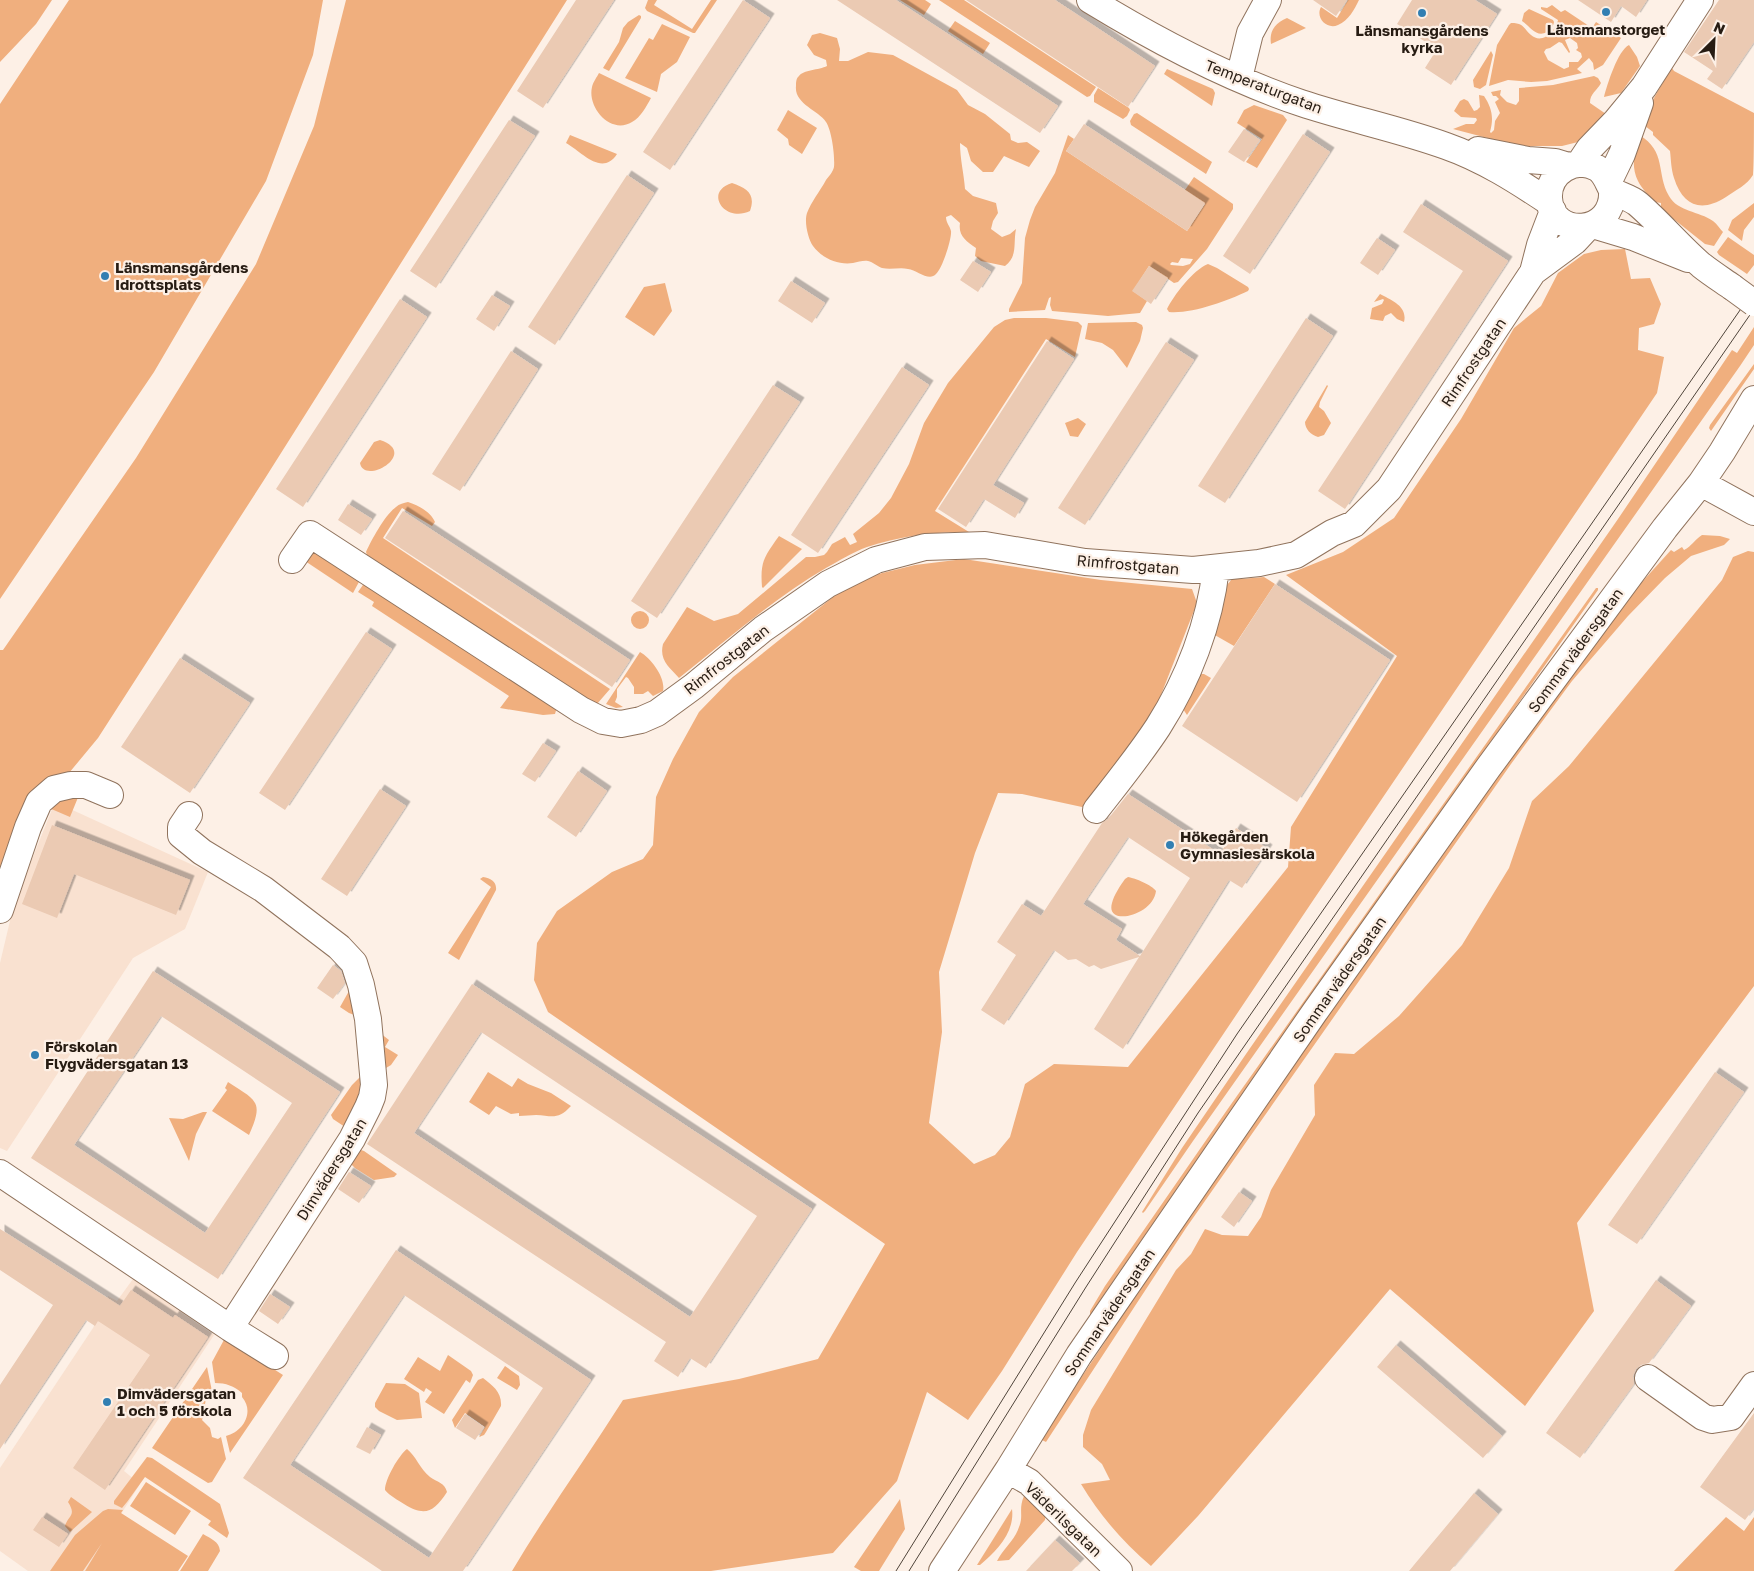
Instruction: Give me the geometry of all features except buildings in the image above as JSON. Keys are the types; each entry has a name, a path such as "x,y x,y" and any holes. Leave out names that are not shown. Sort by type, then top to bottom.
{"street":[{"name":"Temperaturgatan","path":"1090,0 1157,40 1239,78 1302,103 1448,146 1498,169 1551,206 1557,216 1568,225 1590,226 1633,237 1700,264"},
{"path":"1239,78 1250,33 1268,0"},
{"path":"1551,206 1549,191 1553,180 1559,172 1573,165 1589,149 1616,121 1644,87 1700,0"},
{"path":"1590,226 1602,219 1612,201 1610,185 1644,87"},
{"name":"Temperaturgatan","path":"1448,146 1474,149 1528,160 1596,168 1601,171 1610,185 1637,202 1700,264 1754,303"},
{"name":"Rimfrostgatan","path":"292,560 310,534 581,710 603,720 621,724 640,720 657,713 694,686 763,629 828,584 876,560 908,551 934,546 985,545 1119,566 1193,570 1259,563 1296,555 1332,533 1354,524 1376,505 1389,489 1533,272 1551,206"},
{"name":"Rimfrostgatan","path":"1533,272 1575,241 1590,226"},
{"name":"Sommarvädersgatan","path":"942,1571 1008,1470 1079,1355 1314,1013 1488,768 1665,528 1701,483 1754,399"},
{"path":"1701,483 1754,512"},
{"path":"1096,810 1139,754 1176,695 1201,634 1214,588 1216,568"},
{"path":"0,910 28,827 39,802 54,788 71,784 86,785 110,795"},
{"name":"Dimvädersgatan","path":"189,815 181,827 180,835 202,852 263,889 339,947 354,963 368,1019 374,1085 372,1097 352,1139 230,1328"},
{"path":"0,1173 230,1328 275,1356"},
{"path":"1648,1378 1703,1417 1712,1420 1731,1417 1754,1385"},
{"name":"Väderilsgatan","path":"1008,1470 1029,1482 1119,1571"}],"shaded area":[{"path":"0,0 52,0 36,24 0,62"},
{"name":"Länsmansgårdens Idrottsplats","path":"69,0 323,0 313,55 266,181 154,372 0,599 0,104"},
{"path":"346,0 567,0 264,480 98,738 69,773 0,871 0,650 3,650 136,458 256,264 314,126"},
{"path":"648,0 657,0 654,5 692,29 711,0 717,0 695,33 693,33 647,11 645,8"},
{"path":"900,0 925,0 931,4 924,15"},
{"path":"939,0 964,0 1096,87 1090,96 1087,97"},
{"path":"1348,0 1359,0 1348,18 1334,26 1323,22 1320,15 1321,7 1337,18"},
{"path":"1552,5 1561,12 1565,10 1592,28 1596,22 1621,38 1603,65 1594,70 1593,63 1589,58 1577,69 1582,73 1547,81 1508,80 1489,86 1497,45 1509,25 1511,23 1518,24 1523,26 1535,38 1544,38 1551,32 1558,20 1541,9 1541,7 1547,8","holes":["1570,38 1577,43 1578,48 1576,50 1581,53 1582,57 1578,62 1569,62 1569,67 1564,69 1548,60 1544,52 1559,42 1562,43 1569,53 1565,40"]},
{"path":"1529,9 1553,20 1554,24 1551,29 1540,34 1533,31 1522,21 1524,13"},
{"path":"639,15 641,18 609,71 603,68 619,42 623,28 628,22"},
{"path":"1287,18 1306,28 1271,44 1272,31 1279,22"},
{"path":"955,21 990,43 983,54 948,31"},
{"path":"662,24 690,37 677,62 661,74 657,92 625,78 649,38 653,40"},
{"path":"820,33 837,38 840,49 839,61 848,61 868,52 893,55 957,90 968,105 985,114 1010,134 1011,140 1018,143 1027,142 1040,151 1029,167 1004,156 993,172 983,172 971,161 967,148 960,143 965,189 973,196 996,203 998,213 991,229 1002,237 1016,229 1012,258 1005,266 981,261 975,256 976,248 964,238 960,231 960,223 951,215 946,217 951,231 948,247 938,271 930,277 905,268 882,268 866,261 853,263 836,262 826,258 813,246 807,230 806,217 811,205 832,172 834,163 833,151 830,131 826,122 799,98 796,92 796,83 797,78 801,74 827,66 826,60 814,55 807,45 812,35"},
{"path":"1629,45 1637,57 1640,66 1621,93 1604,97 1617,60"},
{"path":"1491,51 1493,55 1486,85 1480,89 1474,87 1473,80"},
{"path":"1672,68 1674,71 1754,113 1753,175 1748,182 1737,190 1709,205 1694,204 1682,195 1673,175 1670,151 1653,135 1653,132 1645,126 1639,135 1654,148 1660,163 1665,188 1673,201 1683,208 1713,221 1723,232 1714,246 1705,244 1661,209 1661,203 1655,202 1638,181 1634,168 1637,138 1657,92"},
{"path":"1167,69 1213,89 1215,93 1212,106 1164,74"},
{"path":"599,73 651,98 635,120 624,125 616,125 602,117 597,111 591,95 593,85"},
{"path":"1594,76 1601,83 1592,94 1590,103 1606,114 1578,142 1562,146 1518,146 1453,129 1466,124 1474,124 1477,120 1476,118 1461,117 1454,111 1460,101 1464,99 1468,101 1474,111 1480,107 1479,95 1484,96 1492,113 1491,133 1494,130 1495,121 1500,113 1495,102 1499,99 1493,96 1491,92 1501,90 1500,95 1507,102 1516,105 1519,101 1519,88 1553,85"},
{"path":"1098,88 1129,108 1127,116 1123,119 1094,102 1094,95"},
{"path":"1254,105 1283,115 1287,120 1257,168 1246,162 1262,139 1237,123 1244,110"},
{"path":"788,110 817,128 802,154 789,145 788,139 777,130"},
{"path":"1137,113 1212,162 1206,174 1131,125 1130,121 1134,114"},
{"path":"570,135 617,154 605,163 598,163 566,143"},
{"path":"1068,135 1074,139 1066,151 1187,231 1205,204 1185,190 1194,177 1233,204 1233,209 1207,249 1178,282 1174,283 1149,266 1133,291 1147,301 1140,313 1108,316 1052,311 1050,305 1051,297 1045,310 1009,312 1022,283 1025,238 1030,220 1035,207 1055,173","holes":["1181,258 1193,259 1190,264 1183,266 1170,264 1172,262 1178,263"]},
{"path":"732,183 749,192 752,200 750,211 741,214 733,213 721,205 718,199 719,193 723,187"},
{"path":"1754,203 1754,217 1744,230 1742,241 1728,230 1732,220"},
{"path":"1728,237 1754,255 1754,265 1747,274 1717,252"},
{"path":"1625,249 1631,279 1650,278 1661,304 1654,324 1639,328 1638,350 1664,357 1657,393 1077,1252 1002,1371 968,1420 927,1392 897,1481 833,1553 711,1571 512,1571 623,1400 739,1379 818,1359 885,1244 548,1012 534,980 537,943 557,911 612,872 643,859 653,845 656,797 673,759 699,712 733,677 833,597 866,577 915,565 964,559 1101,580 1192,589 1197,603 1157,705 1094,801 1082,807 1022,794 998,793 975,853 939,972 942,1032 929,1123 974,1164 995,1155 1010,1137 1025,1084 1054,1064 1128,1067 1288,867 1291,827 1397,656 1286,575 1343,552 1394,518 1461,419 1514,328 1541,306 1558,273 1584,254 1601,250"},
{"path":"1208,264 1248,287 1248,291 1220,303 1199,309 1169,312 1167,309 1184,284 1202,267"},
{"path":"665,283 672,311 654,336 625,317 644,287"},
{"path":"1380,294 1398,304 1405,316 1404,322 1397,319 1391,313 1385,316 1383,321 1370,319 1372,308 1382,304 1384,300 1374,302"},
{"path":"1014,318 1046,318 1078,322 1082,326 1075,357 1046,339 935,511 969,532 930,533 905,537 879,543 851,554 787,593 679,678 668,667 662,655 662,650 663,644 687,607 714,621 738,614 806,557 824,555 832,544 845,537 850,545 857,542 853,534 879,513 891,498 909,464 924,423 948,383 994,327 1005,320"},
{"path":"1136,322 1142,325 1143,328 1140,341 1127,368 1113,350 1102,343 1085,339 1088,323"},
{"path":"1754,327 1754,345 1740,366 1143,1213 1182,1148 1246,1054 1618,519 1732,350 1737,353"},
{"path":"1754,364 1754,369 1711,431 1710,425"},
{"path":"1327,385 1319,407 1324,411 1331,423 1324,435 1318,437 1309,431 1305,422"},
{"path":"1078,418 1086,424 1078,437 1070,436 1065,423"},
{"path":"380,440 391,446 394,452 392,459 379,469 370,471 364,469 360,463 374,442"},
{"path":"408,502 424,509 435,522 432,526 402,508 383,538 610,689 597,704 592,703 367,555 366,552 388,516 397,506"},
{"path":"1702,535 1720,536 1730,539 1724,545 1691,556 1665,578 1628,616 1572,681 1511,764 1186,1228 1046,1442 1040,1439 1105,1342 1169,1236 1597,637 1671,550 1674,552 1682,547 1684,550"},
{"path":"779,536 802,549 763,588 762,571 764,560"},
{"path":"312,551 360,580 353,593 302,559"},
{"path":"1748,551 1754,552 1754,986 1577,1223 1594,1311 1525,1406 1390,1289 1198,1516 1151,1566 1113,1528 1081,1484 1110,1480 1102,1464 1083,1447 1083,1435 1091,1410 1176,1270 1191,1254 1205,1229 1222,1235 1248,1236 1261,1217 1271,1190 1315,1115 1314,1085 1335,1053 1354,1054 1399,1016 1462,945 1509,868 1532,801 1569,766 1722,580 1733,557"},
{"path":"1239,577 1241,579 1264,577 1275,584 1234,646 1213,634 1227,585 1232,579"},
{"path":"365,582 557,707 555,714 543,715 500,708 509,696 372,606 374,602 358,592"},
{"path":"1596,588 1598,590 1230,1112 1090,1315 1090,1311 1105,1286 1227,1110"},
{"path":"636,611 644,611 649,616 647,627 636,629 631,624 631,616"},
{"path":"640,652 657,669 662,680 663,691 653,696 648,691 643,694 634,694 634,687 626,677 617,689 615,702 623,707 616,708 606,704"},
{"path":"1200,674 1211,678 1187,715 1183,709"},
{"path":"64,794 79,795 70,817 49,808"},
{"name":"Förskolan Flygvädersgatan 13","path":"55,802 208,872 185,929 133,958 7,1151 0,1148 0,963 14,904"},
{"path":"483,877 493,881 496,885 496,890 459,960 448,953 491,887 480,879"},
{"path":"1128,877 1151,886 1156,891 1153,900 1139,912 1130,915 1116,915 1112,910 1112,903 1119,888"},
{"path":"349,991 357,1016 340,1007"},
{"path":"380,1033 389,1040 385,1047 398,1055 391,1065 386,1068 383,1067"},
{"path":"488,1072 512,1087 518,1078 551,1093 571,1106 555,1116 519,1116 519,1113 511,1114 496,1106 489,1115 469,1102"},
{"path":"362,1075 364,1087 345,1127 333,1119 331,1115 352,1085"},
{"path":"228,1082 251,1098 257,1108 254,1124 249,1135 212,1111 227,1090 225,1088"},
{"path":"207,1112 196,1134 189,1161 169,1118 183,1119"},
{"path":"358,1149 364,1151 397,1174 394,1177 374,1180 355,1168 350,1163"},
{"name":"Dimvädersgatan 1 och 5 förskola","path":"133,1279 214,1335 124,1471 140,1484 85,1571 28,1571 0,1551 0,1468 93,1328 108,1296 117,1301"},
{"path":"225,1338 283,1375 230,1453 226,1436 242,1426 247,1415 247,1409 242,1393 230,1385 215,1383 212,1362"},
{"path":"448,1355 471,1371 473,1375 470,1383 466,1380 444,1414 425,1402 432,1392 426,1388 424,1392 404,1379 418,1357 440,1371"},
{"path":"505,1366 519,1376 520,1385 517,1390 497,1378"},
{"path":"207,1367 213,1396 206,1399 206,1409 202,1420 210,1428 212,1437 218,1439 221,1437 226,1459 212,1482 208,1483 152,1448"},
{"path":"483,1378 498,1393 501,1406 484,1435 479,1437 485,1427 465,1413 455,1428 452,1420 478,1380"},
{"path":"386,1383 405,1384 419,1393 422,1418 397,1420 379,1411 375,1407 375,1403"},
{"path":"407,1449 427,1474 446,1489 447,1492 438,1504 428,1510 423,1511 411,1508 385,1490 387,1480 393,1468"},
{"path":"147,1457 152,1458 220,1504 229,1533 227,1538 208,1525 211,1521 145,1477 122,1508 114,1504 114,1501"},
{"path":"146,1482 191,1511 175,1535 130,1506"},
{"path":"1024,1496 1046,1512 1045,1520 1009,1560 997,1561 1017,1532"},
{"path":"71,1497 92,1512 70,1532 65,1526 72,1513 68,1502"},
{"path":"900,1499 905,1529 879,1571 861,1571 854,1567"},
{"path":"108,1509 123,1510 121,1513 188,1556 178,1571 85,1571 102,1543 83,1571 50,1571 75,1535 103,1511"},
{"path":"1012,1509 1011,1525 1004,1540 986,1560 977,1565"},
{"path":"1726,1517 1744,1531 1754,1517 1754,1571 1674,1571"},
{"path":"203,1534 216,1543 220,1551 208,1571 180,1571"}],"tram line":[{"path":"896,1571 1075,1283 1237,1034 1754,290"},
{"path":"909,1571 1086,1287 1198,1113 1754,309"}],"place":[{"name":"Länsmanstorget","path":"1606,12"},
{"name":"Länsmansgårdens kyrka","path":"1422,13"},
{"name":"Länsmansgårdens Idrottsplats","path":"105,276"},
{"name":"Hökegården Gymnasiesärskola","path":"1170,845"},
{"name":"Förskolan Flygvädersgatan 13","path":"35,1055"},
{"name":"Dimvädersgatan 1 och 5 förskola","path":"107,1402"}]}
